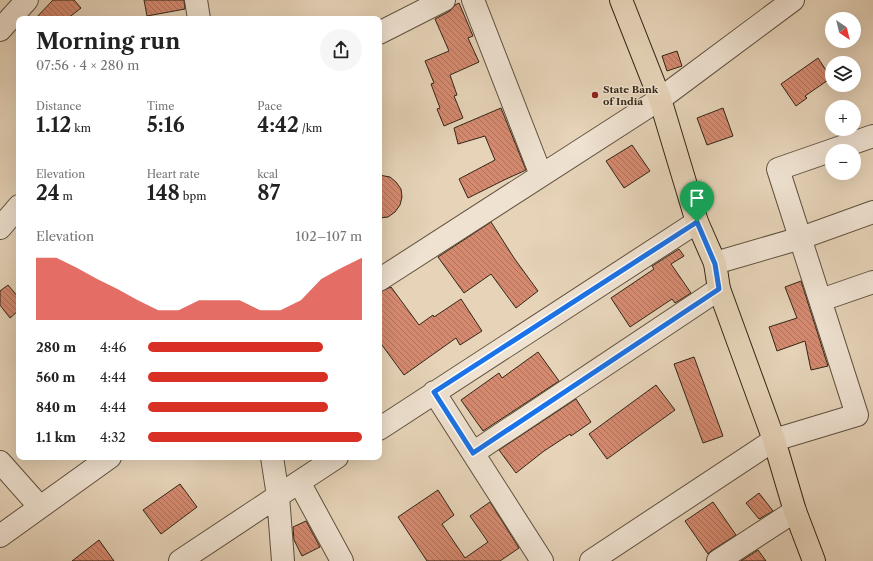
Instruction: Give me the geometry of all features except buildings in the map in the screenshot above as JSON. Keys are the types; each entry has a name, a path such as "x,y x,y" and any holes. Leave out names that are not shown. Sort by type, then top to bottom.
{"main road":[{"path":"622,0 660,99 697,222 715,264 719,289 774,440 795,510 814,561"}],"street":[{"path":"0,30 28,0"},
{"path":"196,0 199,16"},
{"path":"382,31 444,0"},
{"path":"473,0 541,175"},
{"path":"382,278 660,99 793,0"},
{"path":"591,561 774,440 857,415 778,169 873,136"},
{"path":"0,228 16,209"},
{"path":"715,264 801,238 873,212"},
{"path":"382,427 697,222"},
{"path":"821,300 873,282"},
{"path":"473,453 719,289"},
{"path":"434,392 542,561"},
{"path":"0,536 106,460"},
{"path":"272,460 278,496 283,561"},
{"path":"180,561 332,460"},
{"path":"0,462 40,508"},
{"path":"299,482 342,561"},
{"path":"718,561 795,510"}],"place":[{"name":"State Bank of India","path":"595,95"}],"route":[{"path":"697,222 715,264 719,289 473,453 434,392 697,222"}]}
